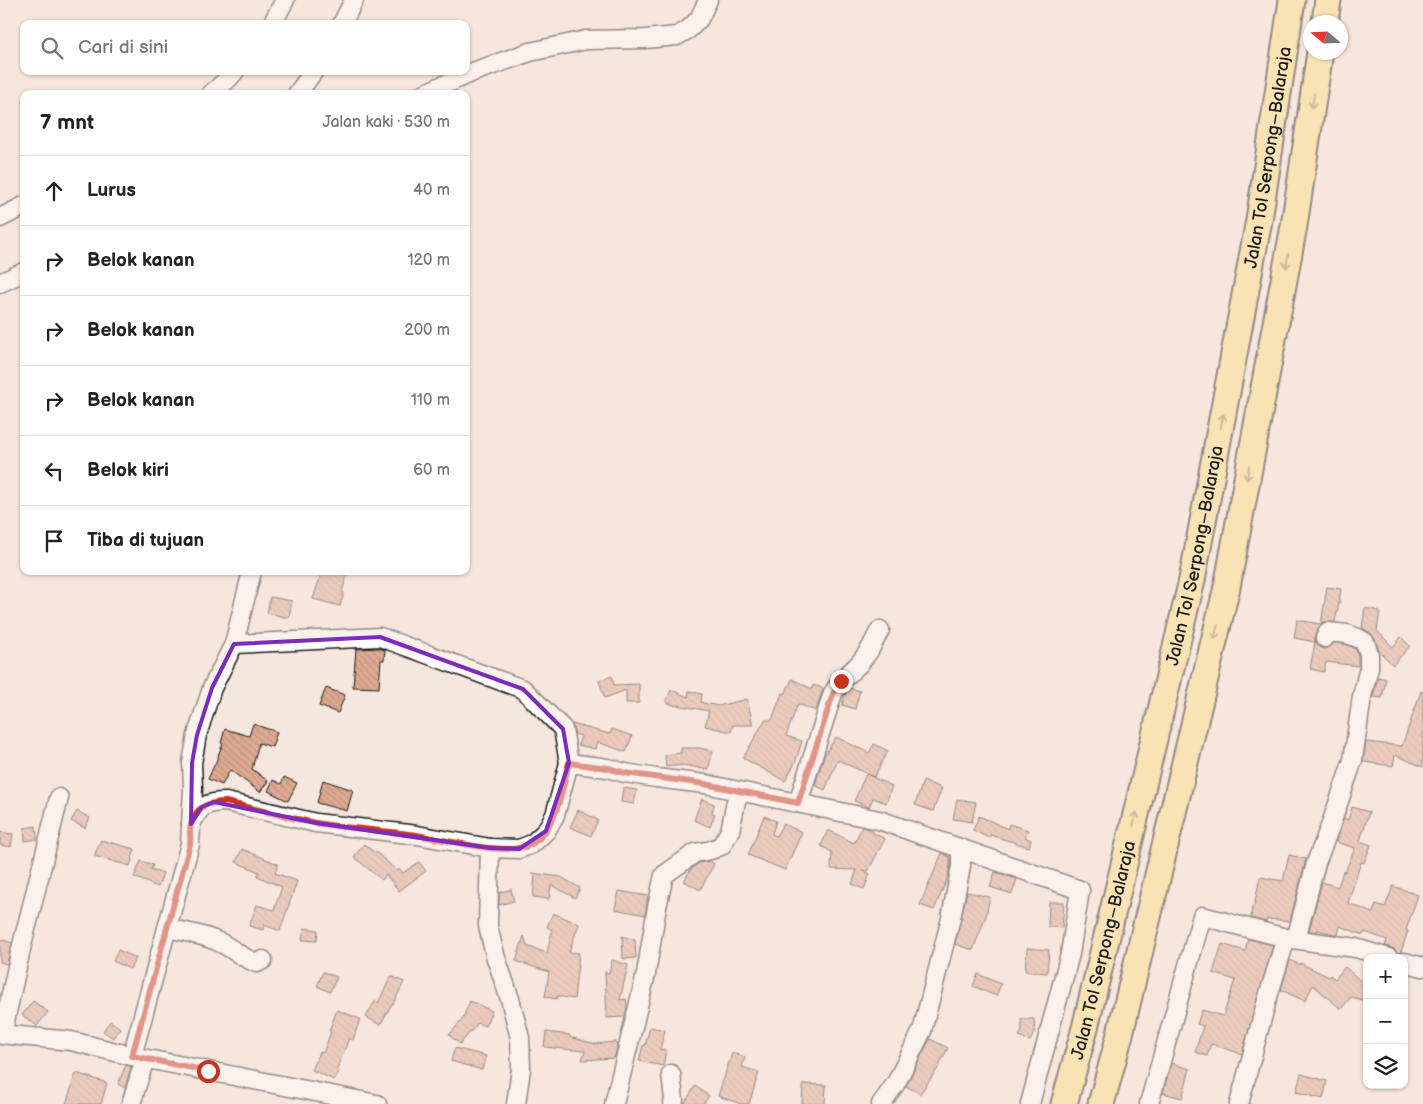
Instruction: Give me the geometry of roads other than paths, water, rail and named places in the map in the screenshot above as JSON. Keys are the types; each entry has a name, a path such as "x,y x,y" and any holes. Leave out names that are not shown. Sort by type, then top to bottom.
{"highway":[{"name":"Jalan Tol Serpong–Balaraja","path":"1064,1104 1085,1028 1192,580 1259,220 1292,0"},
{"path":"1326,15 1328,0"},
{"name":"Jalan Tol Serpong–Balaraja","path":"1101,1104 1120,1038 1227,587 1294,226 1319,60"}],"street":[{"path":"274,20 285,0"},
{"path":"344,20 354,0"},
{"path":"470,73 530,52 586,40 646,39 677,36 689,29 699,19 708,0"},
{"path":"216,90 231,75"},
{"path":"300,90 312,75"},
{"path":"309,90 314,75"},
{"path":"432,90 466,75"},
{"path":"0,218 20,208"},
{"path":"0,283 20,274"},
{"path":"131,1104 138,1058 167,928 190,844 192,762 197,735 212,688 234,644 251,575"},
{"path":"798,803 833,694 841,681 859,664 880,630"},
{"path":"1239,1104 1264,1010 1353,760 1362,696 1369,668 1369,654 1365,642 1352,636 1328,632 1326,638"},
{"path":"191,824 202,807 214,802 226,802 316,823 417,835 490,848 519,848 532,844 546,831 555,815 569,763 563,729 523,690 380,637 234,644"},
{"path":"569,763 705,784 879,820 1080,890 1070,954 1030,1104"},
{"path":"614,1104 646,974 664,875 695,853 721,846 730,831 738,792"},
{"path":"59,798 1,1035 71,1041 138,1058 377,1104"},
{"path":"490,848 488,926 520,1038 520,1069 516,1104"},
{"path":"882,1104 896,1083 922,1031 956,894 961,866 961,849"},
{"path":"1149,1104 1202,916 1291,938 1356,948 1376,954"},
{"path":"167,928 222,944 244,959 257,963 263,960"},
{"path":"1408,963 1423,967"},
{"path":"672,1074 673,1104"}]}
